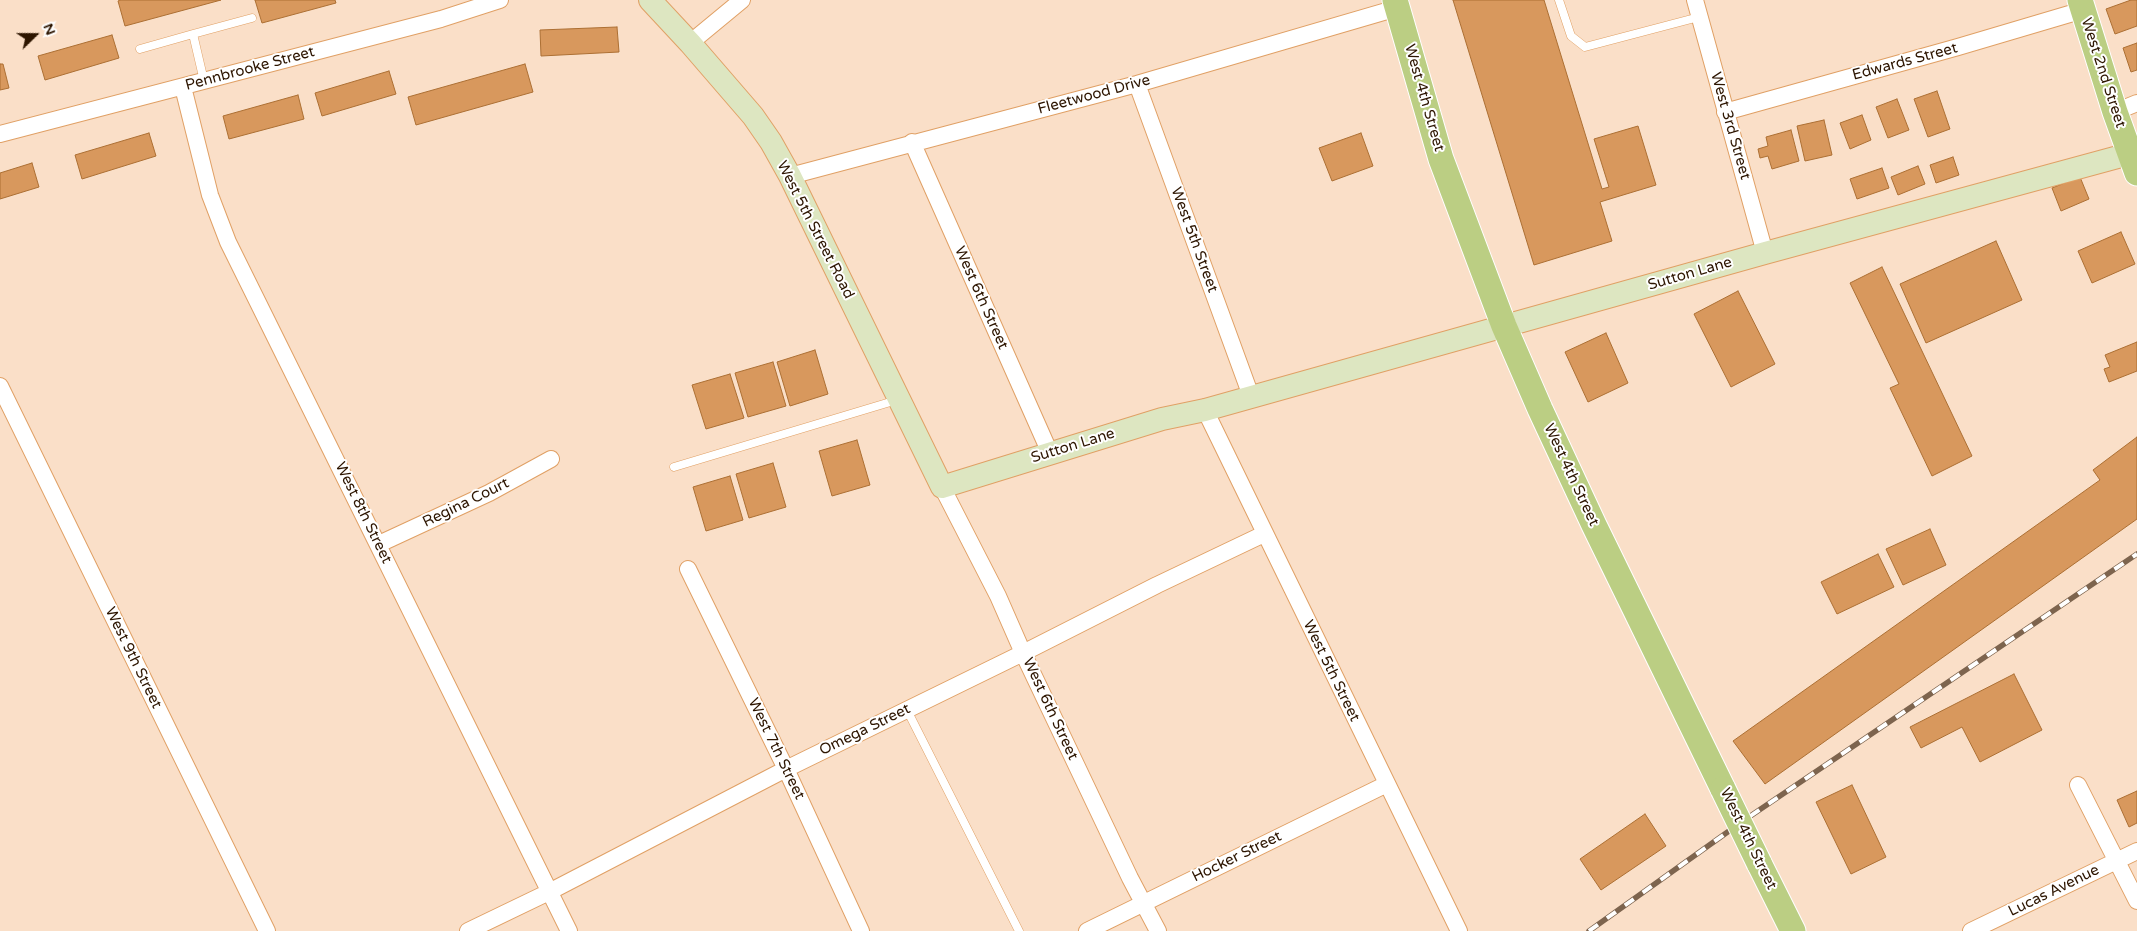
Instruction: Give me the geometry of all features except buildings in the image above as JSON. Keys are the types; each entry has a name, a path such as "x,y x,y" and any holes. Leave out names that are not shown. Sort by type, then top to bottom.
{"main road":[{"name":"West 4th Street","path":"1396,4 1441,158 1504,326 1594,525 1793,931"},
{"name":"West 2nd Street","path":"2082,5 2126,107 2133,164"}],"street":[{"name":"Pennbrooke Street","path":"0,134 441,19 500,0"},
{"name":"West 5th Street Road","path":"650,0 753,116 770,142 790,176 942,486"},
{"path":"690,43 742,0"},
{"name":"West 3rd Street","path":"1695,0 1765,253"},
{"name":"Fleetwood Drive","path":"790,176 912,142 1137,84 1396,4"},
{"name":"Edwards Street","path":"1726,112 1949,50 2082,5"},
{"name":"West 5th Street","path":"1137,84 1251,396"},
{"name":"West 8th Street","path":"183,87 210,195 228,242 569,931"},
{"name":"West 6th Street","path":"912,142 1050,454"},
{"name":"Sutton Lane","path":"942,486 1162,419 1205,410 1765,253 2133,164"},
{"name":"West 9th Street","path":"0,386 267,931"},
{"name":"West 5th Street","path":"1205,410 1459,931"},
{"name":"Regina Court","path":"379,544 489,493 551,459"},
{"name":"West 6th Street","path":"942,486 998,596 1023,653 1130,878 1158,931"},
{"name":"Omega Street","path":"468,931 549,892 786,769 1264,534"},
{"name":"West 7th Street","path":"688,569 786,769 861,931"},
{"name":"Hocker Street","path":"1087,931 1387,784"},
{"path":"2078,785 2137,901"},
{"name":"Lucas Avenue","path":"1971,931 2137,851"}],"lane":[{"path":"1559,0 1571,36 1585,47 1699,17"},
{"path":"140,49 252,18"},
{"path":"193,34 204,81"},
{"path":"674,467 899,400"},
{"path":"907,710 1018,931"}],"railway":[{"path":"1589,931 1743,821 2137,554"}]}
